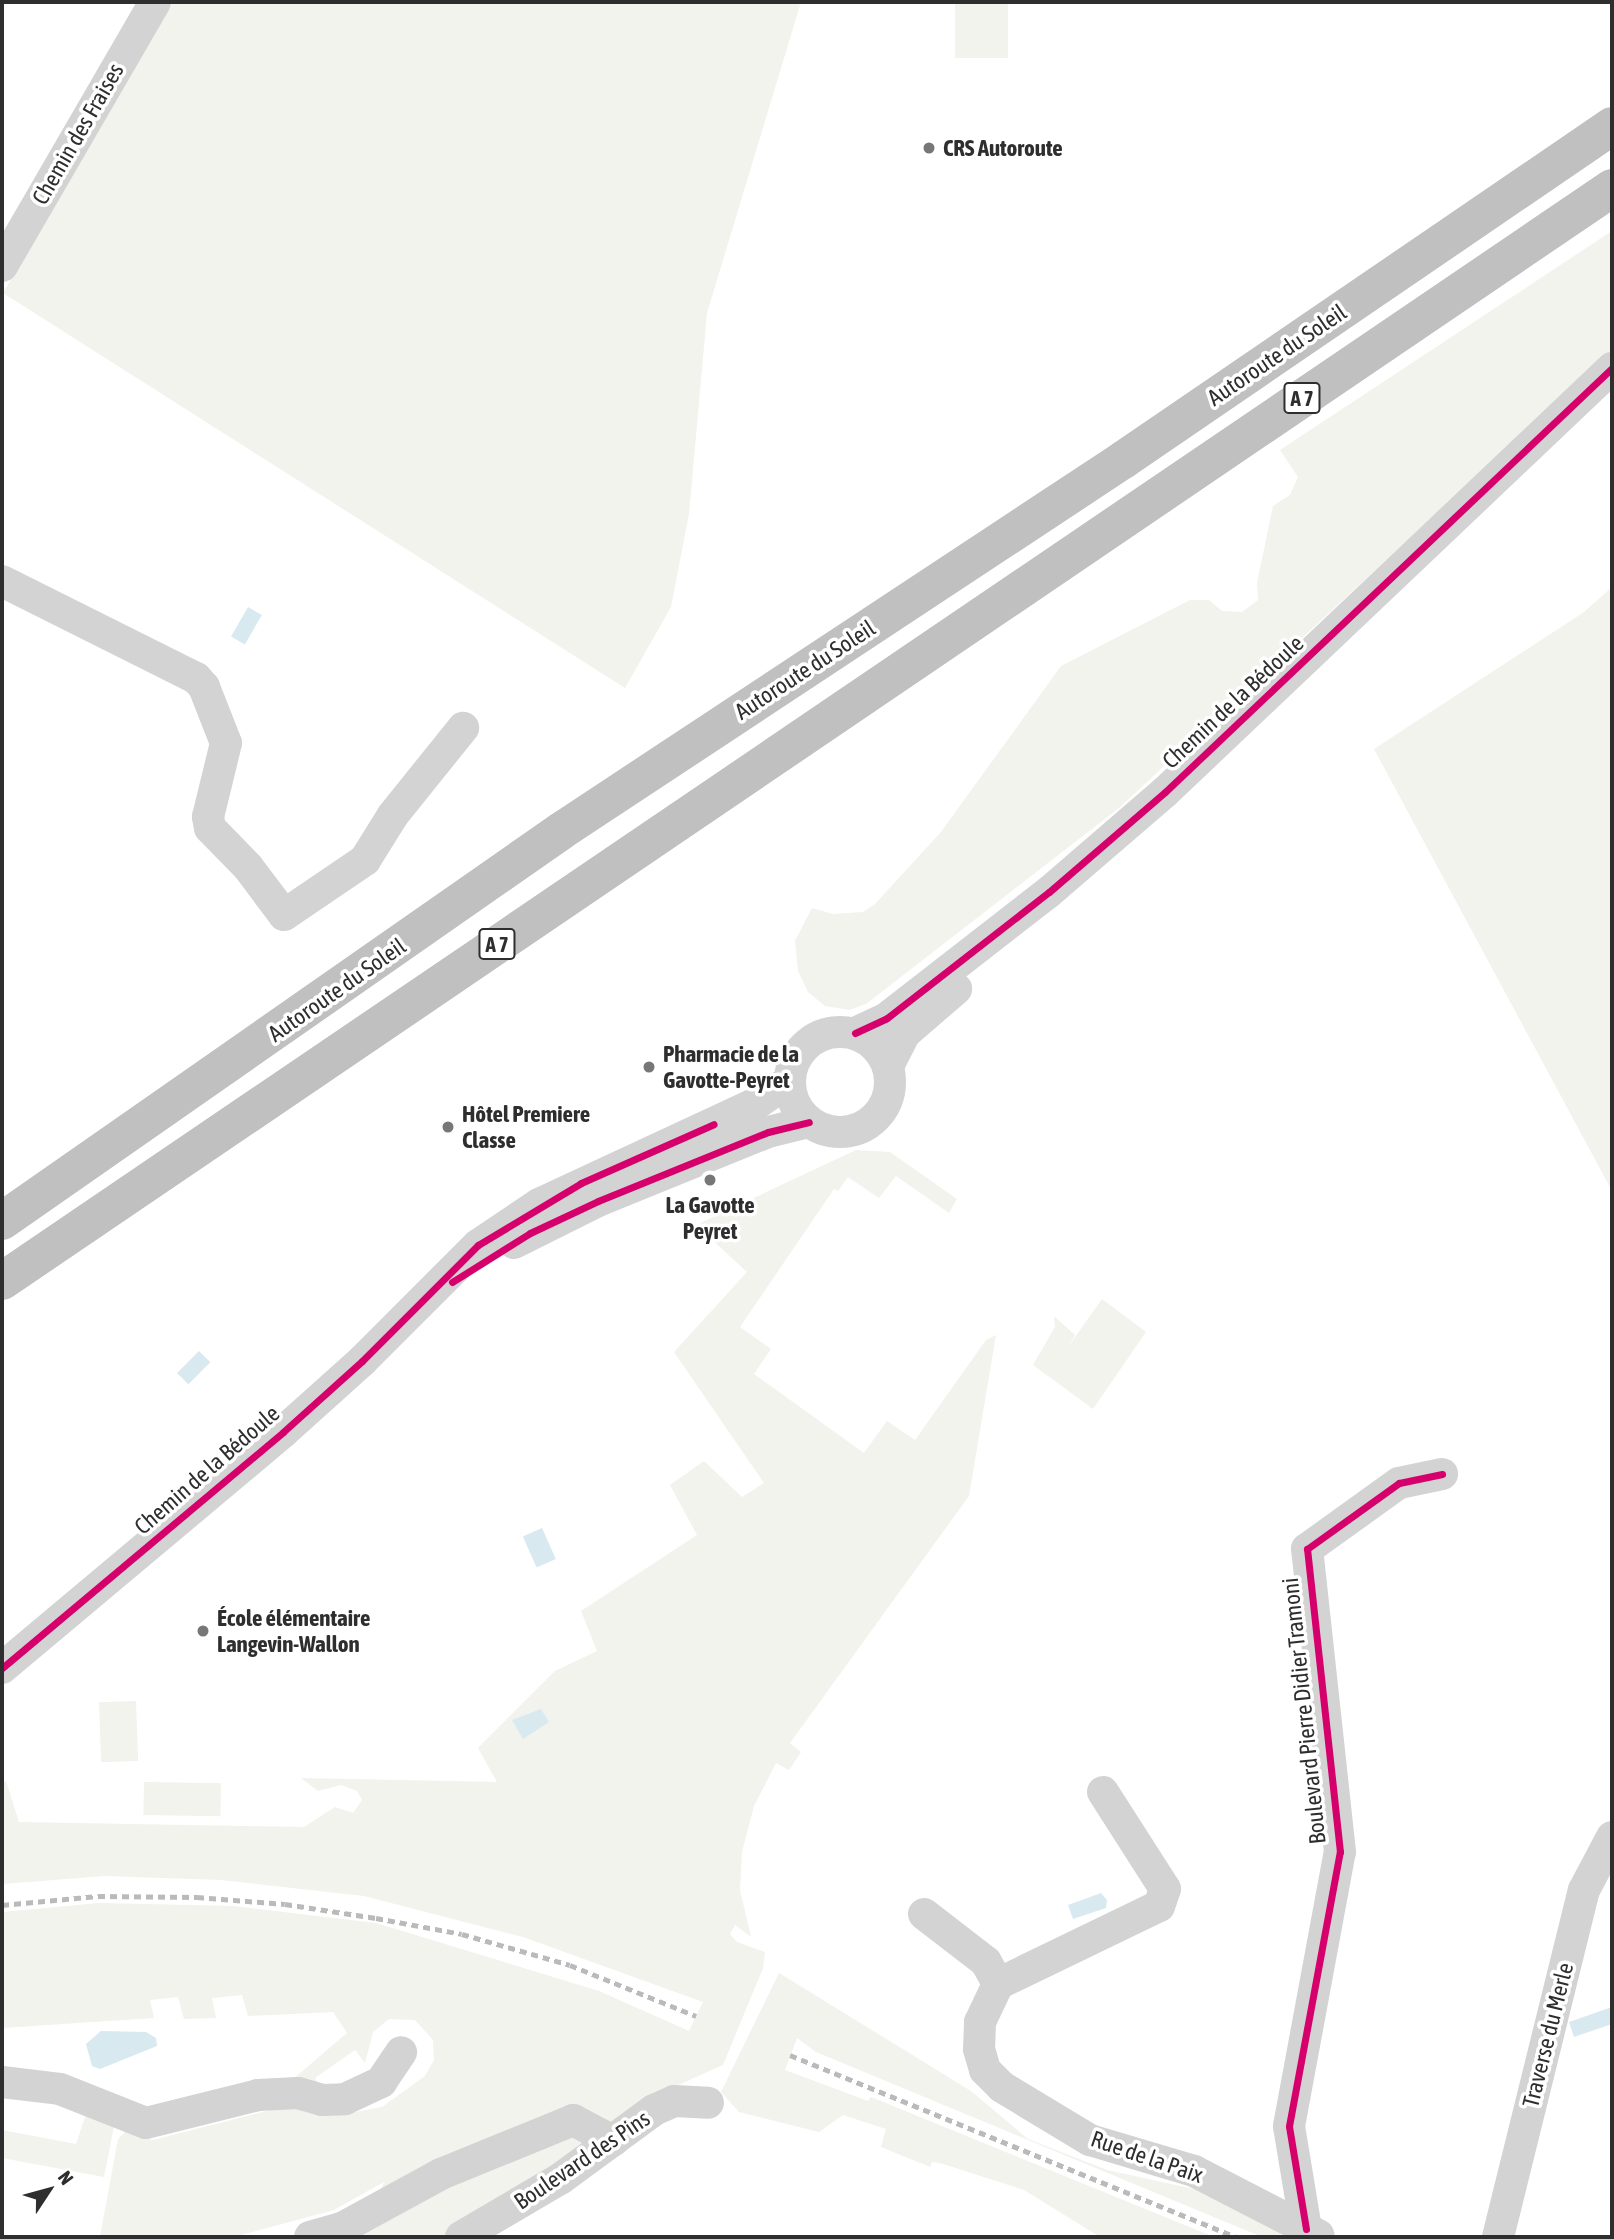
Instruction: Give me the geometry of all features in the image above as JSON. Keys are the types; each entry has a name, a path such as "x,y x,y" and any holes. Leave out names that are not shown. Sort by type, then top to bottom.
{"highway":[{"name":"Autoroute du Soleil","path":"2,1221 561,831 1123,460 1612,125"},
{"name":"A 7","path":"2,1281 1612,188"}],"street":[{"name":"Chemin des Fraises","path":"4,254 155,2"},
{"name":"Chemin de la Bédoule","path":"855,1033 887,1018 1049,892 1165,792 1612,368"},
{"name":"Chemin de la Bédoule","path":"888,1066 904,1034 1176,803 1412,589 1612,397"},
{"path":"2,581 196,678 204,687 226,743 208,817 210,828 248,866 284,915 365,860 393,815 463,728"},
{"path":"830,1032 855,1033 876,1045 888,1066 888,1100 879,1115 863,1128 827,1131 809,1122 793,1103 789,1081 791,1065 812,1039 830,1032"},
{"name":"Chemin de la Bédoule","path":"2,1668 283,1432 431,1295 478,1245 539,1204 759,1102 789,1081"},
{"name":"Chemin de la Bédoule","path":"431,1295 530,1233 598,1200 768,1132 809,1122"},
{"name":"Boulevard Pierre Didier Tramoni","path":"1304,2232 1289,2126 1340,1852 1307,1549 1399,1483 1442,1474"},
{"path":"923,1914 986,1962 998,1984 1159,1906 1165,1889 1103,1792"},
{"name":"Traverse du Merle","path":"1499,2237 1584,1891 1612,1838"},
{"name":"Rue de la Paix","path":"998,1984 979,2022 979,2049 985,2070 1002,2087 1090,2140 1194,2171 1304,2232"},
{"path":"2,2082 60,2089 146,2123 258,2095 298,2093 322,2100 345,2099 381,2082 401,2052"},
{"name":"Boulevard des Pins","path":"461,2237 560,2179 674,2101 708,2103"},
{"path":"310,2237 342,2228 442,2174 573,2120 613,2141"}],"shaded area":[{"path":"173,2 801,2 707,313 689,514 671,607 625,688 3,293"},
{"path":"955,2 1008,2 1008,58 955,58"},
{"path":"1612,231 1612,350 1119,808 866,1004 849,1010 825,1006 808,992 798,971 795,941 812,908 833,914 863,912 875,904 941,832 1061,666 1190,600 1209,600 1222,611 1242,612 1258,600 1257,583 1273,506 1290,495 1298,477 1280,450"},
{"path":"1612,587 1612,1191 1374,749 1584,612"},
{"path":"248,607 262,615 245,644 231,636"},
{"path":"856,1150 890,1152 957,1199 949,1213 896,1176 879,1198 848,1177 838,1191 834,1189 740,1327 771,1349 754,1374 864,1453 887,1421 915,1440 986,1340 996,1335 969,1496 790,1743 801,1752 789,1770 776,1763 754,1806 742,1852 740,1890 751,1937 735,1925 730,1934 737,1942 765,1952 763,1968 723,2065 656,2095 620,2124 601,2120 378,2198 384,2182 334,2210 234,2237 100,2237 118,2139 125,2132 153,2140 290,2105 350,2113 382,2107 425,2076 434,2060 433,2040 415,2020 389,2019 373,2032 365,2063 355,2050 315,2078 323,2091 292,2080 347,2033 333,2012 248,2016 242,1995 212,1998 216,2018 184,2019 178,1997 150,2000 154,2018 2,2028 2,1912 99,1903 234,1906 376,1923 599,1991 689,2031 703,2002 523,1937 364,1896 221,1880 105,1876 2,1884 2,1783 6,1781 19,1822 304,1827 335,1807 353,1813 362,1800 357,1791 341,1785 318,1791 301,1778 497,1782 478,1748 555,1671 597,1651 581,1611 697,1535 670,1485 704,1461 742,1497 764,1483 674,1352 747,1272 696,1225"},
{"path":"1102,1299 1146,1332 1093,1409 1033,1365 1055,1327 1054,1316 1075,1335 1068,1347"},
{"path":"199,1351 210,1362 188,1384 177,1373"},
{"path":"542,1528 556,1559 537,1568 523,1537"},
{"path":"136,1701 138,1761 101,1762 99,1702"},
{"path":"541,1709 549,1722 523,1739 512,1720"},
{"path":"144,1782 221,1783 220,1816 143,1815"},
{"path":"1101,1893 1107,1900 1106,1908 1073,1919 1068,1905"},
{"path":"779,1973 971,2091 1028,2139 1107,2170 1226,2196 1280,2224 1281,2237 1262,2237 816,2052 797,2038 785,2070 868,2101 871,2097 1214,2237 1100,2237 1024,2190 940,2163 932,2162 930,2167 881,2147 886,2129 843,2115 819,2132 739,2112 721,2092"},
{"path":"1612,2007 1612,2024 1574,2037 1569,2022"},
{"path":"101,2031 146,2032 156,2038 157,2046 100,2069 92,2066 86,2044"},
{"path":"87,2111 114,2126 104,2177 2,2158 2,2130 76,2144"},
{"path":"567,2129 589,2148 450,2237 340,2237"}],"railway":[{"path":"2,1905 98,1896 197,1897 285,1904 376,1918 462,1934 570,1965 696,2016"},
{"path":"790,2055 1236,2237"}],"cycle path":[{"path":"855,1033 887,1018 1049,892 1165,792 1612,368"},
{"path":"452,1282 530,1233 598,1201 768,1132 809,1122"},
{"path":"2,1668 283,1432 362,1361 478,1245 581,1183 714,1124"},
{"path":"1306,2229 1289,2126 1340,1852 1307,1549 1399,1483 1442,1474"}],"place":[{"name":"CRS Autoroute","path":"929,148"},
{"name":"Pharmacie de la Gavotte-Peyret","path":"649,1067"},
{"name":"Hôtel Premiere Classe","path":"448,1127"},
{"name":"La Gavotte Peyret","path":"710,1180"},
{"name":"École élémentaire Langevin-Wallon","path":"203,1631"}]}
